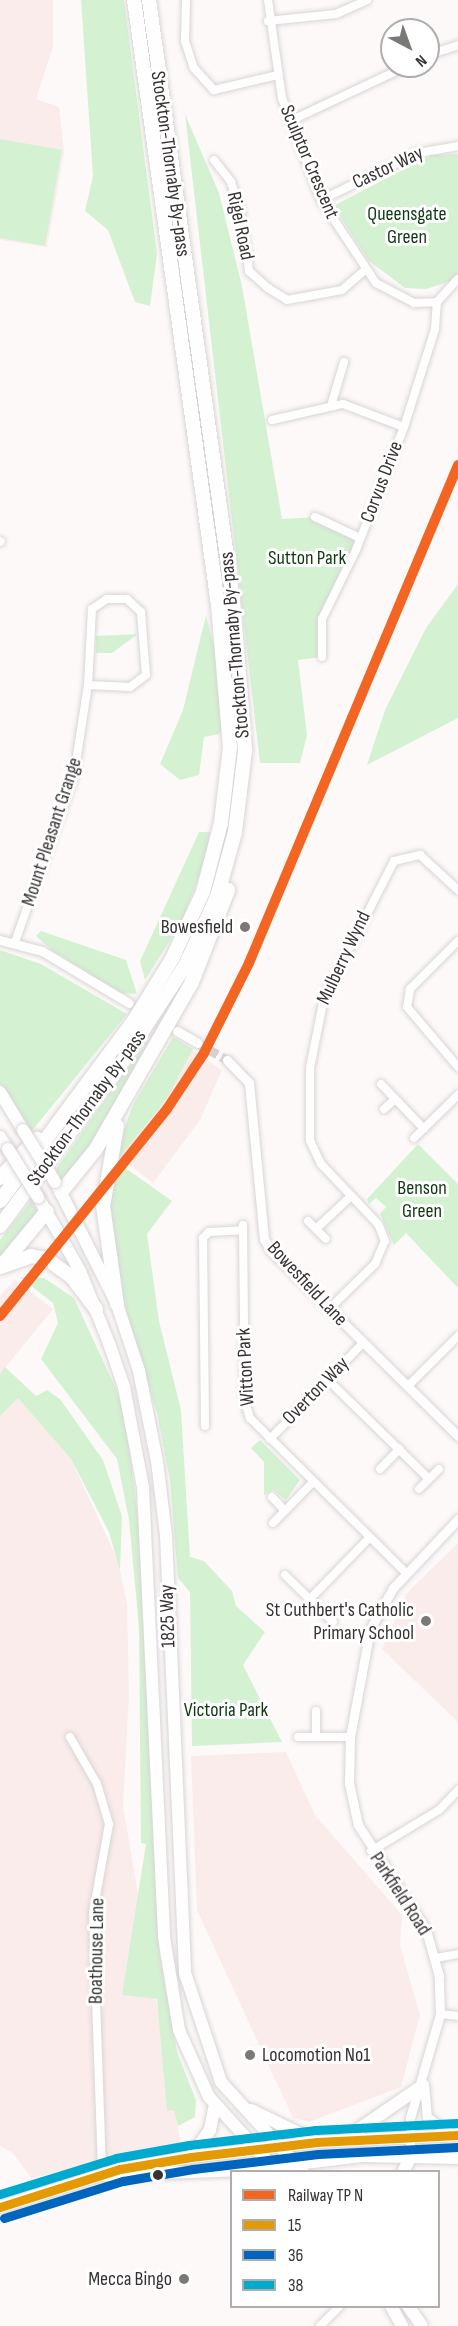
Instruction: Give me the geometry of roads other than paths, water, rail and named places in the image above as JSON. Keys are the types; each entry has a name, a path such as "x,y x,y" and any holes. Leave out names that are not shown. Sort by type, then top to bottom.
{"highway":[{"name":"Stockton-Thornaby By-pass","path":"0,1201 86,1085 172,959 202,892 221,823 230,748 218,605 134,0"},
{"name":"Stockton-Thornaby By-pass","path":"0,1226 121,1064 185,966 217,897 236,832 245,750 233,600 149,0"},
{"path":"58,1187 96,1149 192,982 222,908 236,860 236,832"},
{"path":"0,1178 86,1085"},
{"path":"117,1304 103,1206 108,1152 125,1101"},
{"path":"1,1268 46,1211"},
{"path":"1,1268 23,1258 47,1259 72,1277 96,1309"}],"main road":[{"name":"1825 Way","path":"0,1092 58,1187 117,1304 146,1403 166,1535 185,1973 207,2049 238,2103 300,2167"},
{"name":"1825 Way","path":"0,1137 46,1211 96,1309 124,1388 149,1542 161,1883 169,1979 188,2058 215,2105 274,2169"},
{"path":"46,1211 58,1187"},
{"path":"342,2141 419,2088"},
{"path":"238,2103 317,2142"},
{"path":"190,2157 210,2130 215,2105"},
{"path":"0,2207 102,2175 190,2157 317,2142 454,2134"},
{"path":"404,2170 410,2158"},
{"path":"274,2169 378,2159 458,2158"},
{"path":"102,2175 129,2178 230,2172"},
{"path":"390,2308 402,2326"},
{"path":"409,2308 422,2326"}],"street":[{"path":"186,0 185,41 194,68 214,90 278,75"},
{"name":"Sculptor Crescent","path":"268,0 268,21 278,75 290,121 321,200 365,270 376,283 414,303 437,302"},
{"path":"268,21 336,14 367,0"},
{"path":"440,51 458,45"},
{"path":"290,121 381,78"},
{"name":"Castor Way","path":"321,200 418,153 458,146"},
{"name":"Rigel Road","path":"214,160 231,182 249,271 268,288 287,300 331,292 365,270"},
{"path":"437,302 458,279"},
{"name":"Corvus Drive","path":"322,657 322,619 360,538 404,427 435,329 437,302"},
{"path":"331,406 344,362"},
{"path":"272,420 344,404 404,427"},
{"path":"315,517 360,538"},
{"name":"Mount Pleasant Grange","path":"15,942 74,776 88,685 92,609 107,599 127,598 141,612 146,675 130,687 88,685"},
{"name":"Mulberry Wynd","path":"330,1308 384,1250 378,1224 321,1164 310,1140 310,1068 324,998 394,861 420,855 458,890"},
{"path":"0,940 15,942 42,951 129,1003"},
{"path":"458,941 410,989 407,1007 458,1067"},
{"path":"177,1031 198,1043"},
{"name":"Bowesfield Lane","path":"227,1060 249,1083 264,1239 458,1436"},
{"path":"381,1084 424,1129"},
{"path":"414,1138 458,1095"},
{"path":"384,1109 395,1099"},
{"path":"316,1229 351,1196"},
{"path":"308,1221 326,1239"},
{"name":"Witton Park","path":"205,1426 203,1238 208,1232 243,1227 245,1402 250,1418 406,1573"},
{"path":"408,1386 458,1336"},
{"name":"Overton Way","path":"270,1439 363,1342"},
{"path":"328,1380 429,1479"},
{"path":"380,1468 399,1449"},
{"path":"419,1489 439,1469"},
{"path":"273,1523 313,1482"},
{"path":"272,1497 285,1510"},
{"name":"Parkfield Road","path":"410,2158 411,2136 419,2088 425,2075 440,2014 436,1958 416,1912 371,1851 350,1797 350,1737 367,1635 406,1573 458,1519"},
{"path":"310,1599 370,1538"},
{"path":"285,1575 333,1622"},
{"path":"316,1711 316,1736"},
{"name":"Boathouse Lane","path":"70,1737 100,1792 109,1824 93,1912 102,2175"},
{"path":"298,1737 350,1737"},
{"path":"371,1851 439,1810 458,1790"},
{"path":"436,1958 458,1954"},
{"path":"440,2014 458,2016"},
{"path":"425,2075 427,2117 454,2134"},
{"path":"320,2326 339,2308"}],"tunnel":[{"path":"198,1043 227,1060"}],"place":[{"name":"Bowesfield","path":"245,927"},
{"name":"St Cuthbert's Catholic Primary School","path":"426,1621"},
{"name":"Locomotion No1","path":"250,2055"},
{"name":"Mecca Bingo","path":"184,2279"}],"park label":[{"name":"Queensgate Green","path":"407,226"},
{"name":"Sutton Park","path":"307,558"},
{"name":"Benson Green","path":"422,1200"},
{"name":"Victoria Park","path":"226,1710"}]}
